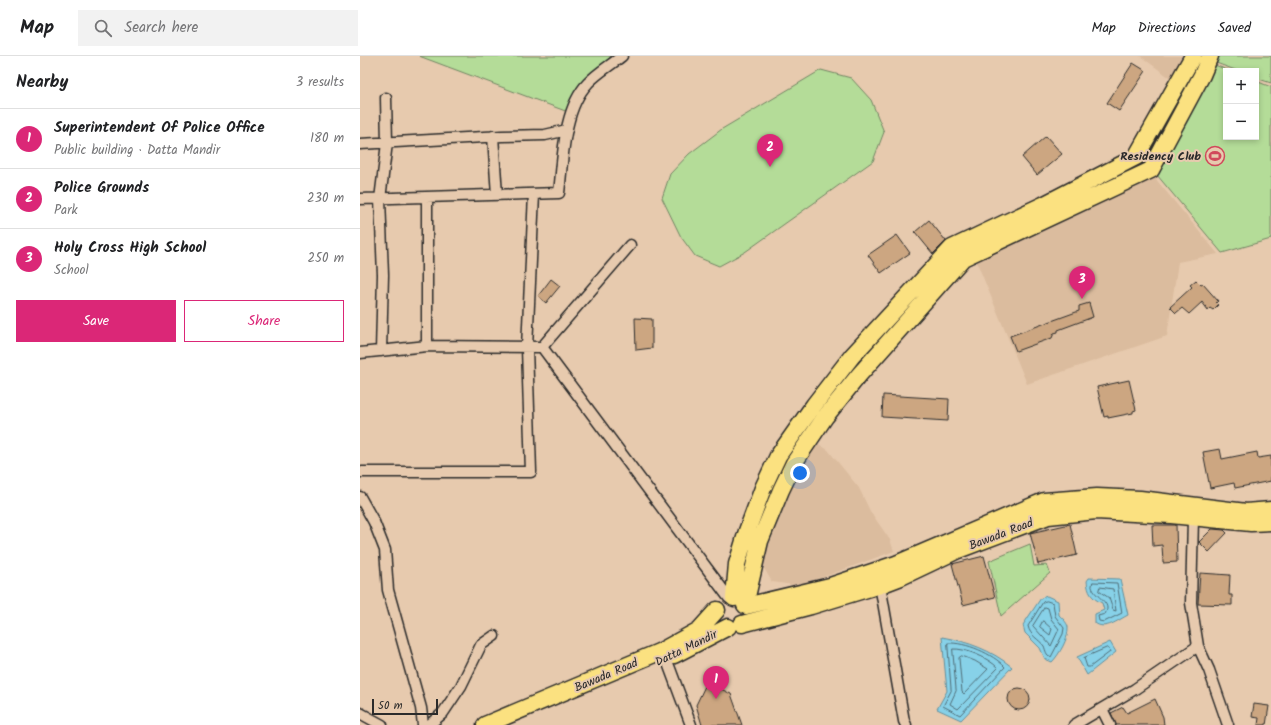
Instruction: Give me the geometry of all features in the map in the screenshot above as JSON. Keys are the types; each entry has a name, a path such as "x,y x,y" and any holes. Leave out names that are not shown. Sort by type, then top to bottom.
{"main road":[{"path":"1193,56 1136,157 957,253 825,417 794,463 780,490 738,602 746,619 735,626 718,619 717,610 721,602 738,602 830,586 896,564 1044,501 1097,497 1140,499 1246,512 1271,510"},
{"path":"957,253 1151,170 1202,75 1210,56"},
{"name":"Bawada Road","path":"735,626 811,606 880,585 958,550 1048,516 1096,511 1171,515 1251,523 1271,522"},
{"name":"Bawada Road","path":"485,725 659,652 699,630 717,610"},
{"name":"Datta Mandir","path":"511,725 666,658 735,626"}],"street":[{"path":"360,199 559,194 571,109 587,83 622,56"},
{"path":"381,351 382,275 380,199 387,143 386,98"},
{"path":"360,144 493,136 545,135 567,130"},
{"path":"493,136 497,195"},
{"path":"360,472 531,472 527,348 534,194"},
{"path":"427,198 427,346"},
{"path":"360,353 427,346 542,347 630,245"},
{"path":"542,347 738,602"},
{"path":"360,497 374,522 385,550 388,590 421,708 423,725"},
{"path":"1194,518 1191,603 1198,646 1209,670 1228,725"},
{"path":"880,585 904,721 906,725"},
{"path":"429,725 443,713 461,686 481,645 494,636"},
{"path":"1074,725 1135,689 1198,646"},
{"path":"666,658 691,725"},
{"path":"1102,709 1110,725"},
{"path":"360,713 382,725"}],"shaded area":[{"path":"1140,56 1191,56 1180,85"},
{"path":"1149,171 1218,254 1178,262 1167,336 1027,384 973,253"},
{"path":"817,443 828,450 859,488 870,511 890,540 894,551 818,579 794,585 772,582 757,556 793,476"}],"green space":[{"path":"419,56 611,56 568,112"},
{"path":"1210,56 1271,56 1271,83 1259,79 1259,68 1230,68 1208,60"},
{"name":"Residency Club","path":"1207,62 1223,68 1223,140 1259,140 1259,82 1271,87 1271,239 1222,253 1152,169"},
{"path":"821,70 851,78 871,100 884,132 873,161 745,252 719,266 695,256 681,237 662,198 670,174 689,154 722,129"},
{"path":"1030,544 1034,566 1047,565 1050,573 1001,616 989,561"}],"water":[{"path":"1089,578 1120,579 1128,615 1116,622 1103,626 1095,623 1095,614 1104,610 1102,603 1095,599 1089,591 1087,581"},
{"path":"1047,596 1058,601 1059,615 1066,622 1068,627 1067,636 1063,646 1052,662 1045,659 1040,648 1025,633 1023,625 1041,598"},
{"path":"942,637 961,641 988,651 1012,667 961,720 937,709 947,691"},
{"path":"1110,642 1116,652 1087,675 1077,657"}],"building":[{"path":"1133,63 1146,71 1119,111 1107,103"},
{"path":"1046,136 1062,154 1037,175 1022,157"},
{"path":"929,220 946,241 933,254 915,232"},
{"path":"897,235 910,253 881,273 868,255"},
{"path":"551,279 560,286 546,303 538,296"},
{"path":"1196,280 1201,285 1203,284 1218,301 1216,303 1218,305 1213,310 1210,308 1208,310 1202,302 1189,314 1182,308 1176,313 1170,307 1192,287 1190,285"},
{"path":"1089,303 1093,317 1058,330 1058,332 1054,333 1052,338 1016,351 1010,336 1079,311 1079,306"},
{"path":"635,318 652,319 652,348 636,350"},
{"path":"1129,380 1136,410 1133,411 1133,413 1108,418 1108,416 1104,417 1097,387"},
{"path":"883,395 949,399 948,421 882,417"},
{"path":"1220,449 1222,459 1257,452 1258,458 1271,456 1271,481 1235,488 1234,483 1210,488 1203,452"},
{"path":"1070,524 1077,555 1038,564 1030,533"},
{"path":"1152,525 1176,525 1177,562 1163,563 1162,545 1153,546"},
{"path":"1212,529 1224,530 1227,533 1209,552 1199,542"},
{"path":"984,556 995,597 963,605 952,564"},
{"path":"1200,573 1230,575 1229,595 1232,595 1232,605 1198,604"},
{"path":"709,683 731,694 742,725 702,725 696,705 706,684"},
{"path":"1015,688 1023,688 1030,695 1030,703 1023,710 1015,710 1008,703 1008,695"},
{"path":"1155,699 1163,717 1164,725 1116,725 1111,713 1123,707 1127,713"},
{"path":"1254,704 1269,706 1266,725 1258,725 1259,718 1252,717"}],"place":[{"name":"Residency Club","path":"1215,156"},
{"name":"Police Grounds","path":"770,167"},
{"name":"Holy Cross High School","path":"1082,299"},
{"name":"Superintendent Of Police Office","path":"716,699"}]}
